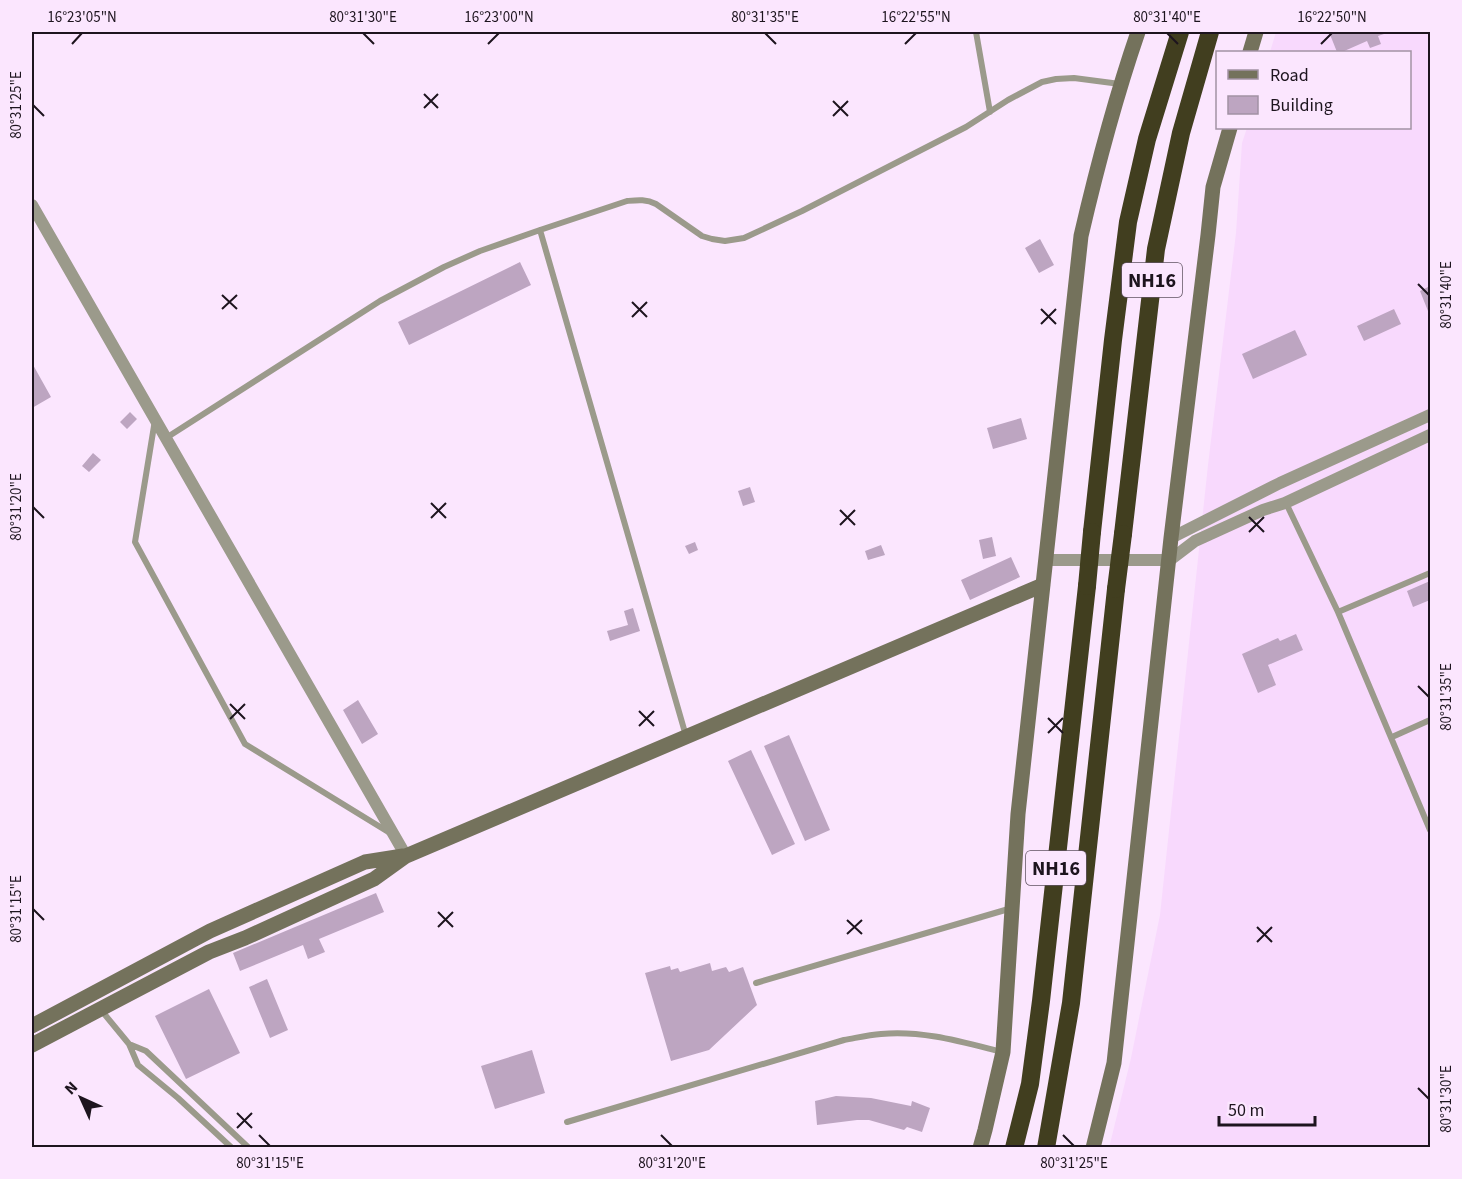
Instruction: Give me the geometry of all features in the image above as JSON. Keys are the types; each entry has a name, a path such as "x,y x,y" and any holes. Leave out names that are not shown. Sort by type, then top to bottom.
{"highway":[{"name":"NH16","path":"1014,1148 1030,1084 1041,1001 1113,340 1128,222 1147,139 1180,32"},
{"name":"NH16","path":"1046,1148 1071,1004 1156,249 1181,133 1210,32"}],"main road":[{"path":"980,1148 1003,1052 1018,814 1081,236 1120,84 1138,32"},
{"path":"1250,51 1256,32"},
{"path":"1093,1148 1114,1063 1171,538 1214,187 1230,129"},
{"path":"32,1045 209,952 374,879 406,856 1043,585"},
{"path":"32,1026 210,931 365,862 406,856"}],"street":[{"path":"32,205 406,856"},
{"path":"1171,538 1280,483 1431,415"},
{"path":"1046,560 1170,560 1195,542 1263,510 1286,503 1431,435"}],"lane":[{"path":"976,32 990,112"},
{"path":"166,438 380,301 480,251 627,201 639,200 648,200 656,204 692,230 712,239 725,241 744,238 966,127 1042,82 1074,78 1120,84"},
{"path":"540,230 686,737"},
{"path":"155,420 135,542 245,744 394,836"},
{"path":"1286,503 1338,612 1431,830"},
{"path":"1338,612 1431,573"},
{"path":"1392,737 1431,720"},
{"path":"756,983 1012,907"},
{"path":"99,1009 129,1044 138,1065 232,1148"},
{"path":"567,1122 844,1040 880,1034 936,1036 1003,1052"},
{"path":"129,1044 146,1051 249,1148"}],"shaded area":[{"path":"1276,32 1430,32 1430,1147 1109,1148 1131,1058 1160,915 1208,465 1236,233 1242,143 1247,129 1411,129 1411,51 1270,51"}],"building":[{"path":"1329,32 1390,32 1378,36 1381,44 1370,48 1367,41 1344,51 1337,51"},
{"path":"1040,239 1054,265 1039,273 1025,248"},
{"path":"520,262 531,285 409,345 398,322"},
{"path":"1430,286 1430,316 1420,291"},
{"path":"1394,309 1401,324 1364,341 1357,326"},
{"path":"1295,330 1307,355 1253,379 1242,354"},
{"path":"32,363 51,397 32,408"},
{"path":"130,412 137,419 127,429 120,422"},
{"path":"1021,418 1027,439 993,449 987,428"},
{"path":"93,453 101,460 89,472 82,466"},
{"path":"750,487 755,502 743,506 738,491"},
{"path":"992,537 996,556 983,559 979,540"},
{"path":"695,542 698,550 689,554 685,546"},
{"path":"881,545 885,555 868,560 865,551"},
{"path":"1011,557 1020,577 970,600 961,580"},
{"path":"1430,581 1430,600 1413,607 1407,591"},
{"path":"633,608 640,631 610,641 607,631 628,625 624,611"},
{"path":"1296,634 1303,650 1268,665 1276,685 1258,693 1242,654 1278,638 1280,641"},
{"path":"358,700 378,734 362,744 343,710"},
{"path":"789,735 830,830 805,841 764,746"},
{"path":"751,750 795,844 772,855 728,761"},
{"path":"376,893 384,912 319,939 325,952 308,959 303,945 240,971 233,953"},
{"path":"710,963 712,971 726,967 729,972 743,967 757,1005 709,1050 671,1061 645,973 670,966 671,970 678,968 680,972"},
{"path":"267,979 288,1030 270,1038 249,987"},
{"path":"209,989 240,1053 186,1079 155,1016"},
{"path":"532,1050 545,1093 495,1109 481,1066"},
{"path":"836,1096 871,1098 911,1106 912,1101 930,1108 922,1132 907,1127 904,1130 869,1120 817,1125 815,1101"}]}
